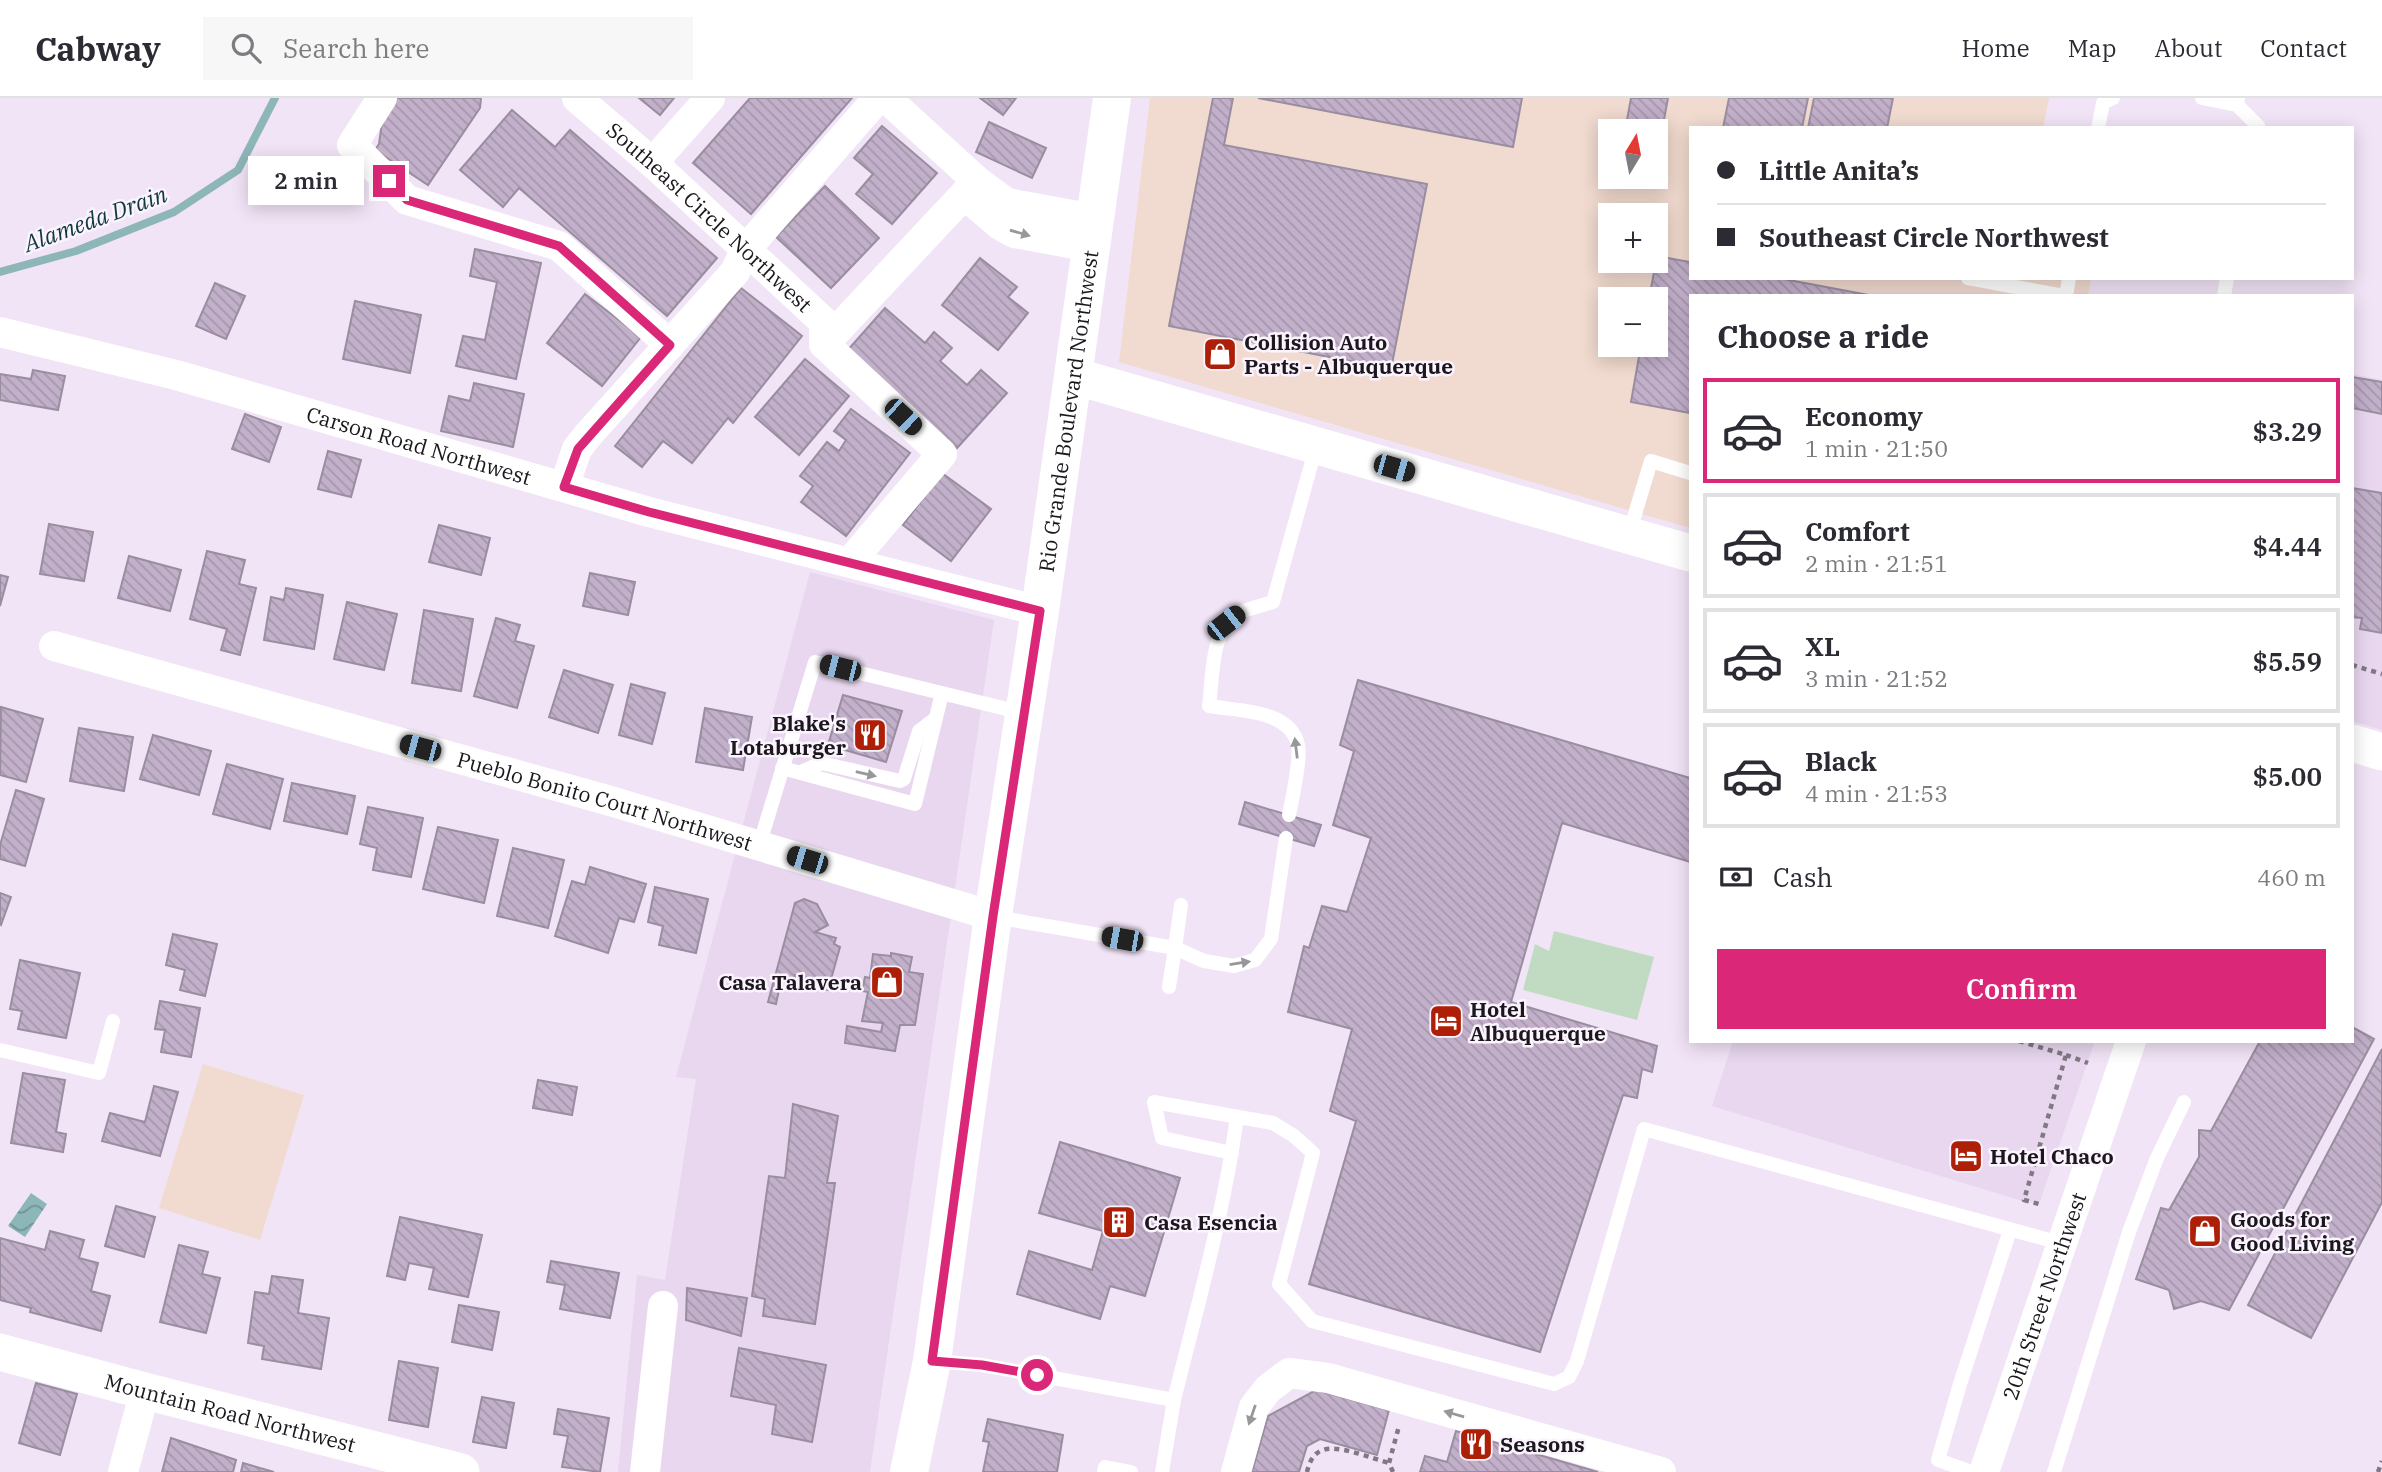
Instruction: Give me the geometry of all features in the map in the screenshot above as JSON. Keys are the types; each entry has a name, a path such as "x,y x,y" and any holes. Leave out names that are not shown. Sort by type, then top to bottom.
{"main road":[{"name":"Rio Grande Boulevard Northwest","path":"909,1472 932,1361 993,916 1040,611 1112,98"}],"street":[{"path":"382,98 352,145 407,200 559,246 670,345"},
{"name":"Southeast Circle Northwest","path":"578,98 655,165 824,322 824,344"},
{"path":"655,165 663,151 710,98"},
{"path":"564,487 578,449 735,272 746,248 878,98"},
{"path":"886,98 971,188 1000,225 1014,233 1093,233"},
{"path":"850,562 942,454 824,344 971,188"},
{"name":"Carson Road Northwest","path":"0,332 176,375 649,512 1040,611"},
{"path":"1074,376 1689,553"},
{"name":"Pueblo Bonito Court Northwest","path":"54,646 607,800 993,916"},
{"path":"2354,744 2382,752"},
{"name":"20th Street Northwest","path":"1984,1472 2130,1043"},
{"path":"645,1472 663,1306"},
{"name":"Mountain Road Northwest","path":"0,1352 461,1472"},
{"path":"1236,1472 1254,1407 1268,1389 1289,1373 1328,1378 1661,1472"},
{"path":"123,1472 145,1391"}],"lane":[{"path":"2098,126 2103,103 2113,98"},
{"path":"2202,98 2238,101 2258,126"},
{"path":"1979,280 2054,294"},
{"path":"1289,816 1298,747 1293,732 1280,721 1262,715 1209,706 1218,642 1226,623 1240,612 1273,602 1316,446"},
{"path":"1629,535 1651,461 1689,473"},
{"path":"760,846 815,662 1025,713"},
{"path":"782,768 915,804 942,693"},
{"path":"801,772 821,763 900,781 904,779 919,731 936,718"},
{"path":"993,916 1175,948 1204,961 1234,966 1255,960 1271,939 1286,838"},
{"path":"1169,987 1181,905"},
{"path":"0,1050 99,1073 113,1021"},
{"path":"1232,1153 1162,1138 1154,1102 1273,1123 1294,1136 1313,1153 1279,1284 1312,1321 1554,1384 1569,1377 1577,1361 1644,1129 2060,1243"},
{"path":"2054,1472 2129,1232 2158,1158 2184,1102"},
{"path":"1162,1472 1174,1400 1232,1153 1237,1117"},
{"path":"1972,1472 1938,1460 2010,1230"},
{"path":"932,1361 982,1365 1174,1400"},
{"path":"1104,1472 1105,1467 1130,1472"}],"path":[{"path":"2354,666 2382,674"},
{"path":"2026,1043 2088,1063"},
{"path":"2039,1204 2024,1200 2066,1055"},
{"path":"1393,1472 1389,1463 1400,1424"},
{"path":"1307,1472 1315,1455 1323,1450 1333,1449 1389,1463"},
{"path":"2378,1472 2382,1461"}],"shaded area":[{"path":"1150,98 2049,98 2043,126 1689,126 1689,280 2091,280 2088,294 1689,294 1689,528 1119,362"},
{"path":"2354,374 2382,380 2382,730 2354,722"},
{"path":"810,572 994,620 870,1472 618,1472 637,1275 665,1280 696,1079 676,1077"},
{"path":"1554,931 1654,957 1637,1020 1523,990 1535,944 1549,951"},
{"name":"Hotel Chaco","path":"1732,1043 2094,1043 2039,1204 1712,1106"},
{"path":"203,1064 304,1095 260,1240 159,1208"}],"water":[{"path":"31,1193 47,1204 25,1237 8,1226"}],"building":[{"path":"396,98 481,98 480,108 428,185 375,150 379,144 382,123"},
{"path":"639,98 674,98 660,115"},
{"path":"750,98 852,98 751,214 693,163"},
{"path":"980,98 1016,98 1003,115"},
{"path":"1213,98 1233,98 1224,145 1427,184 1391,369 1169,326"},
{"path":"1258,98 1522,98 1513,147"},
{"path":"1631,98 1668,98 1664,119 1627,119"},
{"path":"1729,98 1808,98 1802,126 1723,126"},
{"path":"1814,98 1893,98 1887,126 1808,126"},
{"path":"512,110 555,147 570,130 717,258 667,316 519,188 503,207 460,170"},
{"path":"989,122 1046,148 1032,178 976,152"},
{"path":"882,126 937,173 892,224 856,194 873,174 854,158"},
{"path":"825,186 879,238 831,288 776,237"},
{"path":"475,249 541,263 516,379 456,366 463,336 485,340 497,282 470,276"},
{"path":"980,258 1017,287 1008,297 1028,313 998,350 942,305"},
{"path":"1668,258 1689,262 1689,280 1789,280 1863,294 1689,294 1689,413 1631,402 1639,357 1668,357 1668,287 1651,287 1654,273 1668,273"},
{"path":"215,283 245,296 226,339 196,326"},
{"path":"741,288 802,336 733,423 728,418 692,463 663,441 642,467 615,446"},
{"path":"585,294 641,337 602,386 547,343"},
{"path":"355,301 421,315 410,373 343,359"},
{"path":"885,308 925,343 934,332 952,348 940,361 967,385 981,370 1007,393 957,448 847,351"},
{"path":"805,359 849,396 799,455 755,417"},
{"path":"33,370 65,376 58,410 0,400 0,374 31,379"},
{"path":"2354,377 2382,382 2382,414 2354,408"},
{"path":"474,383 524,394 513,447 441,431 449,396 470,401"},
{"path":"851,409 910,453 846,536 801,502 813,486 800,476 827,442 839,451 846,440 834,431"},
{"path":"245,414 281,427 269,462 232,449"},
{"path":"328,451 361,460 351,497 318,489"},
{"path":"942,473 991,509 951,561 903,525"},
{"path":"2354,488 2382,493 2382,633 2360,629 2362,618 2354,617"},
{"path":"49,524 93,532 84,581 40,574"},
{"path":"439,525 490,538 481,575 429,562"},
{"path":"207,551 245,560 239,584 256,588 240,655 221,650 227,629 190,619"},
{"path":"129,556 181,570 170,611 118,598"},
{"path":"590,573 635,582 628,615 583,606"},
{"path":"0,575 8,577 0,606"},
{"path":"286,588 323,595 314,649 264,640 271,597 284,600"},
{"path":"347,602 397,614 384,670 334,659"},
{"path":"424,610 473,619 461,691 412,683"},
{"path":"496,618 520,625 515,641 534,646 517,708 474,696"},
{"path":"564,670 613,685 598,733 549,717"},
{"name":"Hotel Albuquerque","path":"1358,680 1689,778 1689,862 1562,823 1511,1002 1657,1046 1652,1072 1642,1069 1637,1098 1623,1095 1540,1352 1309,1284 1356,1121 1330,1111 1352,1029 1288,1012 1304,946 1309,948 1322,906 1347,912 1371,838 1333,825 1354,751 1340,745"},
{"path":"631,684 665,693 652,744 619,735"},
{"path":"843,695 902,711 886,762 828,745"},
{"path":"1,707 43,719 26,782 0,775"},
{"path":"705,708 752,717 743,770 696,762"},
{"path":"79,728 133,737 124,791 70,781"},
{"path":"153,735 211,751 199,795 140,779"},
{"path":"227,764 283,779 270,829 213,814"},
{"path":"292,783 355,796 347,834 284,821"},
{"path":"16,790 44,799 25,866 0,859 0,845"},
{"path":"1245,802 1321,825 1314,846 1239,824"},
{"path":"368,807 423,818 411,877 373,870 377,848 360,844"},
{"path":"438,827 498,840 484,903 423,889"},
{"path":"513,848 564,860 548,928 497,916"},
{"path":"590,867 646,884 634,922 619,918 608,953 555,936 572,881 585,885"},
{"path":"655,887 708,899 696,953 659,945 663,926 648,922"},
{"path":"0,893 11,897 1,925 0,924"},
{"path":"804,899 817,904 828,925 815,932 836,938 834,944 840,947 828,990 811,985 810,979 795,975 795,980 782,976 776,1004 768,1002 795,903"},
{"path":"173,934 217,944 205,996 180,990 185,970 166,965"},
{"path":"891,953 912,957 909,972 923,974 915,1025 900,1025 895,1051 845,1043 847,1026 881,1032 883,1023 862,1021 868,992 862,991 865,977 870,978 873,954 891,956"},
{"path":"20,960 80,973 66,1038 18,1029 22,1011 10,1009"},
{"path":"160,1001 200,1008 191,1057 161,1052 165,1030 155,1029"},
{"path":"2354,1028 2374,1039 2229,1310 2201,1301 2174,1309 2169,1290 2136,1279 2161,1208 2169,1210 2199,1157 2199,1130 2211,1131 2259,1043 2354,1043"},
{"path":"2382,1049 2382,1202 2311,1338 2248,1305"},
{"path":"23,1073 65,1080 56,1132 66,1134 63,1152 11,1143"},
{"path":"538,1080 577,1087 572,1115 533,1108"},
{"path":"154,1086 178,1092 160,1156 102,1141 110,1113 145,1122"},
{"path":"793,1104 838,1116 827,1183 835,1183 815,1324 763,1316 765,1299 752,1296 769,1176 785,1178"},
{"name":"Casa Esencia","path":"1060,1142 1180,1178 1145,1296 1110,1286 1100,1319 1017,1294 1029,1251 1092,1270 1103,1231 1039,1213"},
{"path":"116,1206 155,1217 144,1257 105,1246"},
{"path":"400,1217 482,1235 468,1297 429,1289 434,1268 409,1263 405,1280 387,1276"},
{"path":"50,1231 84,1240 79,1258 98,1263 91,1291 110,1296 101,1331 30,1312 31,1308 0,1300 0,1238 45,1250"},
{"path":"179,1245 208,1252 202,1274 220,1278 206,1333 160,1322"},
{"path":"551,1261 619,1273 610,1318 560,1309 565,1285 547,1282"},
{"path":"272,1276 303,1280 298,1313 329,1318 321,1369 262,1359 264,1346 248,1343 255,1292 269,1294"},
{"path":"687,1288 747,1298 741,1336 686,1320"},
{"path":"459,1305 499,1312 492,1350 452,1342"},
{"path":"739,1348 826,1365 812,1442 772,1434 776,1405 731,1396"},
{"path":"399,1361 438,1368 428,1427 389,1420"},
{"path":"36,1383 77,1394 60,1455 19,1443"},
{"path":"1316,1390 1389,1410 1377,1455 1320,1439 1307,1446 1299,1472 1252,1472 1268,1416"},
{"path":"482,1397 514,1403 506,1448 473,1442"},
{"path":"558,1409 609,1418 600,1472 562,1467 568,1436 554,1434"},
{"path":"988,1419 1063,1435 1057,1472 983,1472 989,1442 983,1441"},
{"name":"Seasons","path":"1456,1431 1598,1472 1420,1472 1425,1456 1447,1462"},
{"path":"171,1438 236,1460 233,1472 162,1472"},
{"path":"243,1463 274,1472 241,1472"}],"waterway":[{"name":"Alameda Drain","path":"0,272 76,251 174,212 238,170 275,98"}],"place":[{"name":"Collision Auto Parts - Albuquerque","path":"1220,354"},
{"name":"Blake's Lotaburger","path":"870,735"},
{"name":"Casa Talavera","path":"887,982"},
{"name":"Hotel Albuquerque","path":"1446,1021"},
{"name":"Hotel Chaco","path":"1966,1156"},
{"name":"Casa Esencia","path":"1119,1222"},
{"name":"Goods for Good Living","path":"2205,1231"},
{"name":"Seasons","path":"1476,1444"}],"route":[{"path":"389,181 407,200 559,246 670,345 588,435 578,449 564,487 649,512 1040,611 993,916 932,1361 982,1365 1037,1375"}]}
